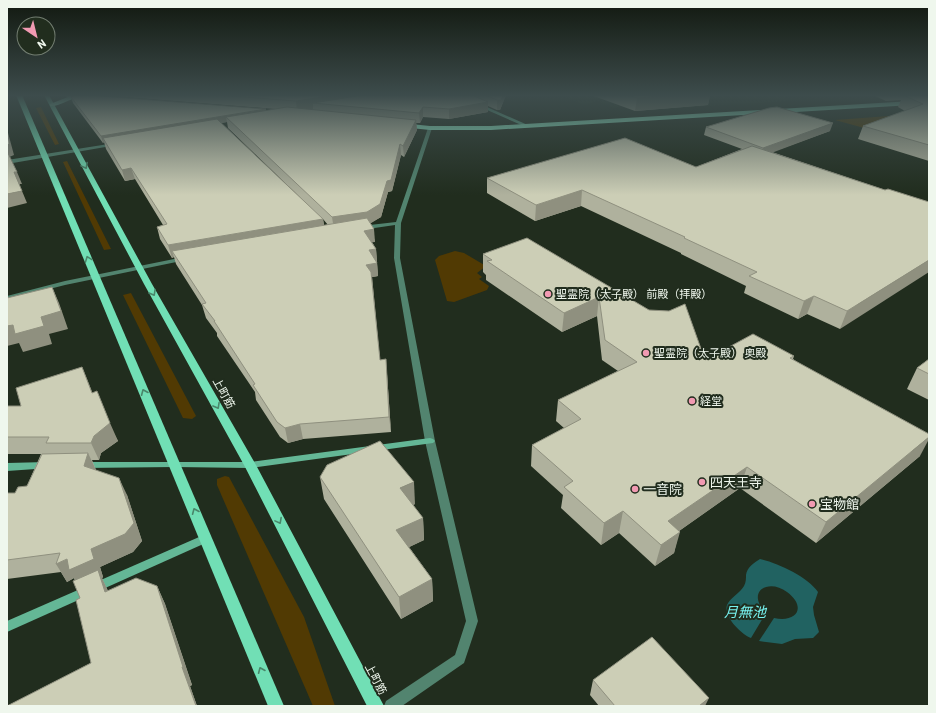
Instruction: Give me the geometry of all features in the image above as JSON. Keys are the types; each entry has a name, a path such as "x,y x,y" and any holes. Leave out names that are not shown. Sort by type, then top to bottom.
{"main road":[{"path":"34,128 276,706"},
{"name":"上町筋","path":"64,128 139,268 250,465 376,706"}],"street":[{"path":"390,706 460,659 472,621 430,442 397,258 398,223 430,128"},
{"path":"7,162 123,142"},
{"path":"353,229 398,223"},
{"path":"7,298 95,276 191,258"},
{"path":"76,465 250,465 430,442"},
{"path":"7,467 53,466"},
{"path":"7,627 206,538"}],"shaded area":[{"path":"46,128 51,128 59,144 55,145"},
{"path":"865,128 883,128 875,131"},
{"path":"67,161 111,249 104,250 63,162"},
{"path":"455,251 464,253 486,266 477,273 482,277 479,279 489,286 487,290 454,302 447,301 435,260 439,256"},
{"path":"131,293 196,416 192,419 183,418 123,295"},
{"path":"225,476 229,477 304,617 335,706 313,706 217,485 217,479"}],"water":[{"name":"月無池","path":"760,559 792,571 807,581 818,592 813,607 819,632 813,638 795,639 782,644 759,641 774,618 789,618 797,612 797,603 793,598 787,592 773,586 762,589 759,593 758,598 760,605 766,613 751,638 742,633 730,619 726,609 727,605 744,586 749,567"}],"building":[{"path":"95,128 148,128 101,136"},
{"path":"161,128 227,128 323,219 168,245 157,227 167,224 131,168 122,170 103,138"},
{"path":"238,128 412,128 403,146 400,144 391,180 387,181 380,204 367,212 332,217"},
{"path":"709,128 818,128 763,148"},
{"path":"871,128 929,128 929,145"},
{"path":"7,133 10,144 7,145"},
{"path":"625,138 696,167 752,146 885,190 888,189 929,202 929,260 847,311 814,296 804,301 749,276 757,272 582,190 536,205 487,178"},
{"path":"7,153 17,172 14,172 22,191 7,194"},
{"path":"367,218 374,229 364,231 376,249 369,250 377,263 366,265 371,272 380,360 386,359 389,417 300,424 285,428 277,422 253,385 255,384 215,321 202,304 206,303 172,251"},
{"path":"527,238 649,310 669,311 685,304 705,360 753,334 794,356 790,358 929,434 929,437 826,522 747,467 668,521 680,532 661,545 623,511 604,523 564,487 573,481 532,445 581,419 558,400 637,362 605,340 599,297 564,313 487,261 492,260 483,254"},
{"path":"52,287 61,311 41,317 44,326 15,334 13,325 7,326 7,298"},
{"path":"929,359 929,374 917,368"},
{"path":"82,367 92,393 97,391 110,423 94,436 91,443 46,443 49,437 7,437 7,406 21,406 16,388"},
{"path":"380,441 414,482 400,488 423,518 396,530 432,579 399,597 320,477 327,465"},
{"path":"88,453 84,466 119,478 134,523 125,534 91,549 94,559 69,570 67,559 56,564 60,553 7,560 7,493 15,493 18,487 27,486 42,454"},
{"path":"98,570 105,592 136,578 157,586 182,667 196,706 7,706 91,663 76,600 80,598 73,581"},
{"path":"652,637 709,698 699,706 615,706 593,680"}],"place":[{"name":"聖霊院（太子殿） 前殿（拝殿）","path":"548,294"},
{"name":"聖霊院（太子殿） 奥殿","path":"646,353"},
{"name":"経堂","path":"692,401"},
{"name":"四天王寺","path":"702,482"},
{"name":"一音院","path":"635,489"},
{"name":"宝物館","path":"812,504"}]}
